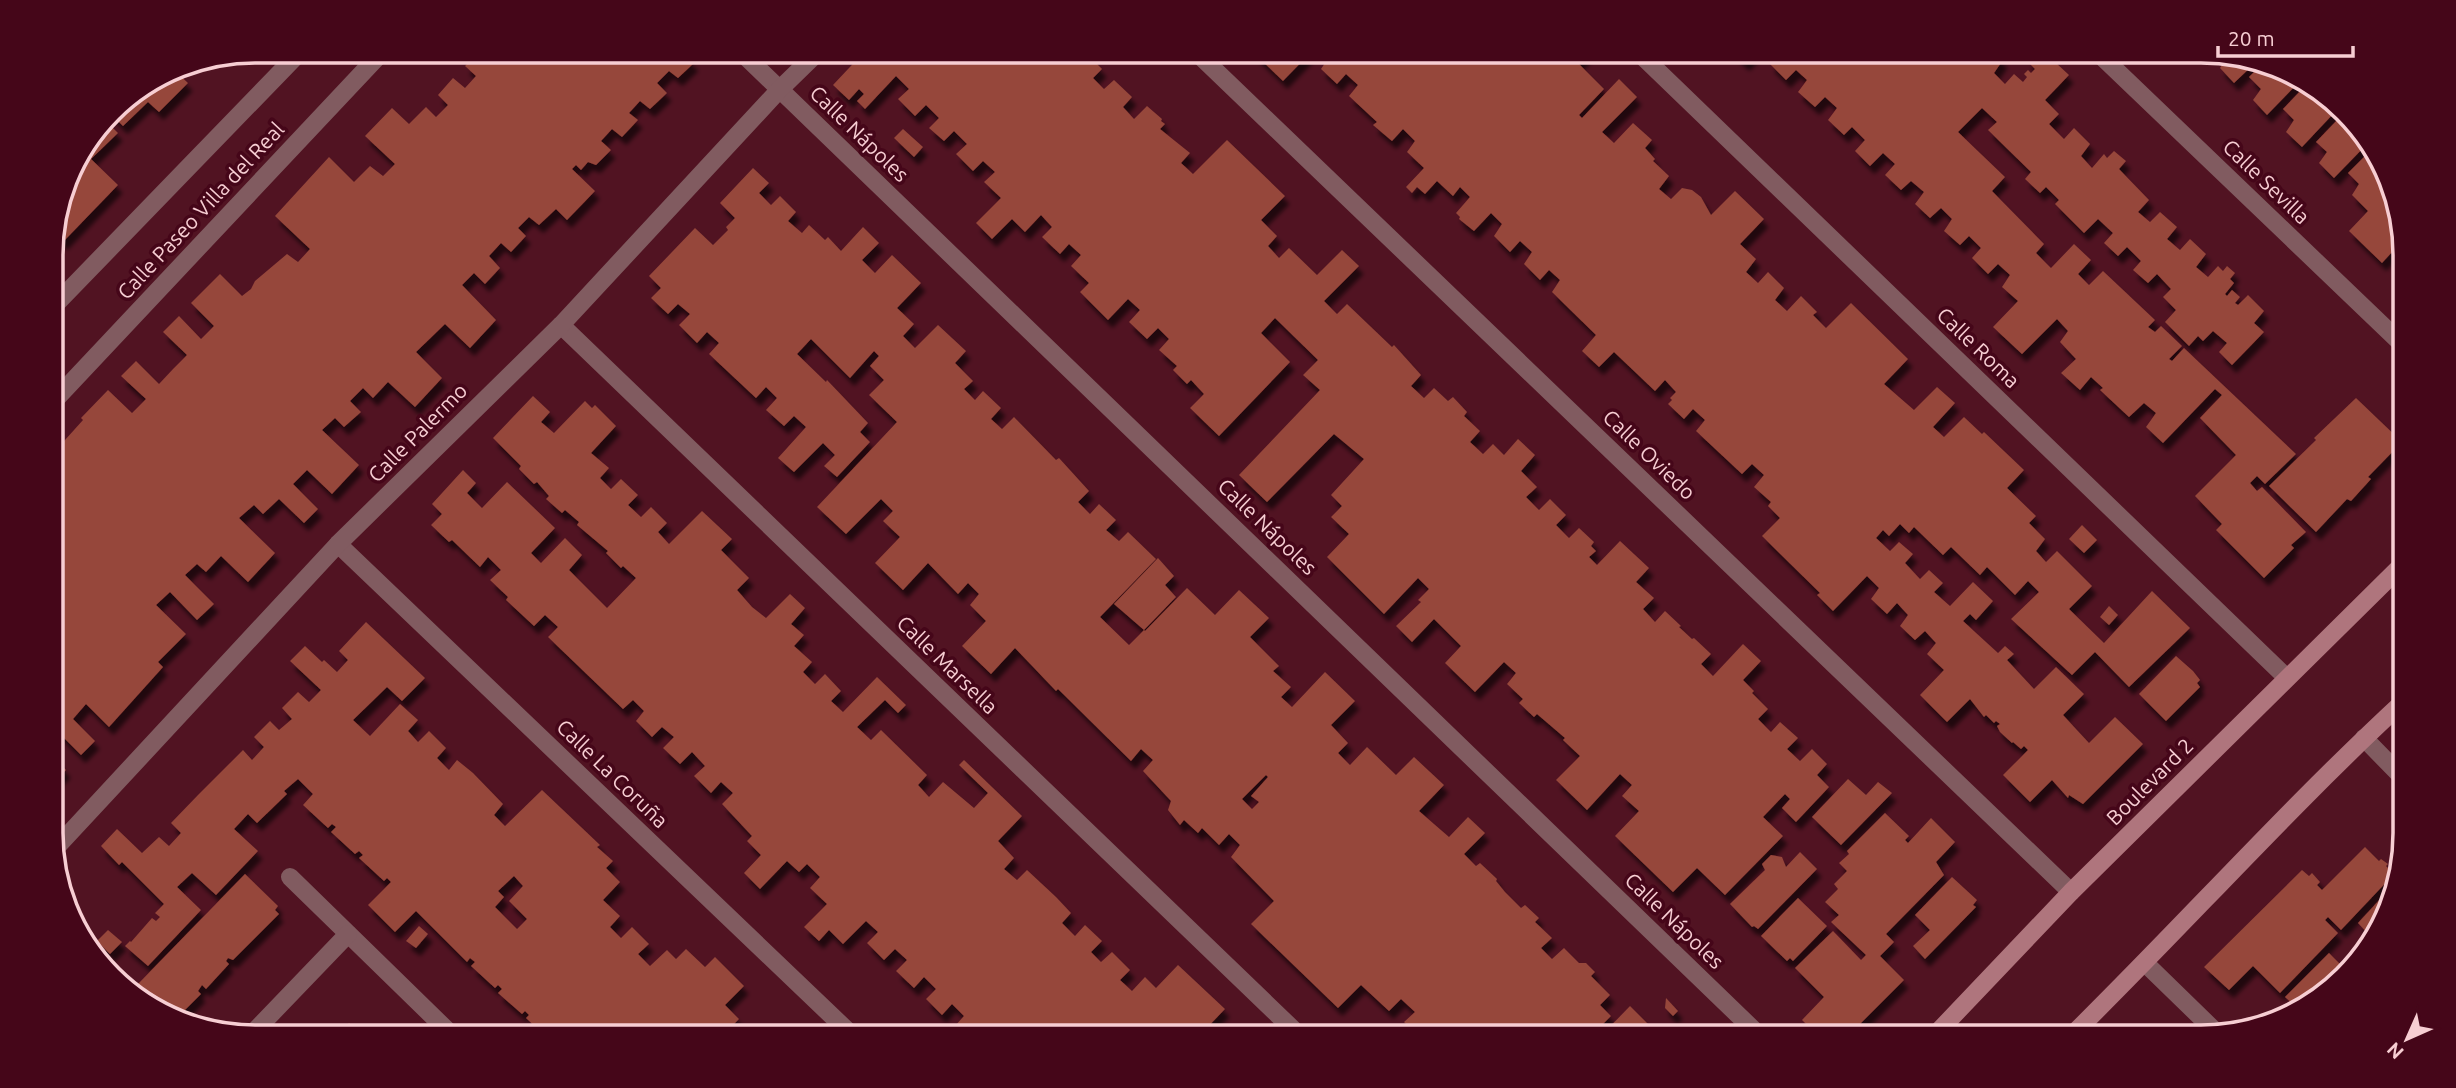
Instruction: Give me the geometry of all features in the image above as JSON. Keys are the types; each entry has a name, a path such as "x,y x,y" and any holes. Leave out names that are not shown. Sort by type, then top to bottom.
{"main road":[{"name":"Boulevard 2","path":"1944,1025 2071,892 2393,575"},
{"path":"2082,1025 2393,711"}],"street":[{"name":"Calle Paseo Villa del Real","path":"63,297 289,63"},
{"name":"Calle Paseo Villa del Real","path":"63,391 372,63"},
{"name":"Calle Nápoles","path":"753,63 1749,1025"},
{"name":"Calle Palermo","path":"63,839 338,544 561,325 807,63"},
{"name":"Calle Oviedo","path":"1207,63 2071,892"},
{"name":"Calle Roma","path":"1649,63 2287,678"},
{"name":"Calle Sevilla","path":"2109,63 2393,335"},
{"name":"Calle Marsella","path":"561,325 1289,1025"},
{"name":"Calle La Coruña","path":"338,544 841,1025"},
{"path":"2364,738 2393,768"},
{"path":"290,877 442,1025"},
{"path":"261,1025 348,934"},
{"path":"2145,963 2209,1025"}],"building":[{"path":"468,63 694,63 678,78 669,71 657,83 667,93 650,109 640,101 629,113 638,120 622,137 612,129 601,141 611,150 596,165 588,162 581,170 576,165 572,169 595,191 567,220 556,209 539,225 529,217 518,228 526,236 511,252 501,243 489,256 500,268 485,284 474,273 462,285 496,320 470,348 445,324 416,352 442,378 415,407 388,382 373,398 363,388 350,401 361,412 344,427 335,418 322,430 359,465 332,494 307,470 293,484 318,509 304,523 279,499 263,514 254,505 239,518 275,553 248,582 221,556 206,572 197,564 185,575 214,604 197,620 170,592 156,605 186,634 158,662 163,667 109,727 86,704 73,719 95,741 81,755 63,737 63,442 83,420 81,418 108,390 132,413 146,399 121,376 136,361 159,384 187,355 163,332 179,316 201,339 214,326 191,303 220,274 242,296 287,254 298,262 310,249 275,216 329,157 354,182 370,166 383,176 395,164 365,136 392,108 409,124 426,107 436,117 448,105 438,95 453,78 465,88 476,76 465,66"},
{"path":"854,63 1096,63 1102,69 1093,78 1104,89 1114,80 1132,97 1123,107 1134,119 1147,106 1162,119 1165,124 1160,129 1190,153 1181,163 1193,174 1227,140 1285,196 1261,220 1277,236 1268,246 1279,258 1289,248 1317,275 1342,250 1359,266 1324,301 1337,314 1347,304 1392,347 1394,345 1421,375 1411,386 1424,398 1434,388 1448,401 1453,397 1467,412 1464,416 1480,431 1470,442 1483,454 1493,444 1504,455 1518,439 1535,455 1521,471 1537,487 1526,497 1539,510 1550,499 1566,515 1556,525 1569,538 1579,528 1594,542 1591,546 1596,551 1589,557 1597,565 1620,541 1649,568 1636,582 1654,598 1643,609 1655,622 1665,611 1681,626 1679,627 1711,654 1701,664 1713,676 1743,644 1761,661 1743,680 1768,709 1758,719 1771,732 1780,722 1798,738 1787,749 1800,761 1812,749 1827,764 1817,775 1829,787 1796,822 1782,808 1790,799 1785,794 1763,817 1783,836 1725,895 1697,868 1673,892 1615,836 1639,811 1622,796 1632,785 1620,774 1587,810 1556,780 1580,756 1563,740 1565,738 1537,714 1534,717 1519,703 1523,699 1507,684 1516,673 1504,662 1475,692 1445,663 1461,646 1434,619 1412,642 1396,626 1421,602 1418,600 1429,589 1418,578 1384,614 1327,557 1349,534 1331,517 1342,506 1331,495 1364,459 1334,434 1267,502 1239,475 1320,390 1303,375 1318,360 1275,318 1261,333 1290,362 1219,436 1190,408 1204,394 1191,380 1187,384 1173,370 1177,366 1159,350 1169,339 1158,328 1147,339 1129,322 1140,310 1128,299 1108,320 1080,292 1089,283 1071,266 1081,255 1069,244 1060,254 1042,237 1052,227 1041,215 1025,232 1012,219 992,239 976,223 1001,198 984,182 995,172 983,161 973,171 956,154 967,144 954,131 944,141 929,128 939,118 926,105 915,116 898,99 909,89 896,76 865,109 857,101 864,94 859,89 849,100 833,85"},
{"path":"1264,63 1300,63 1283,81"},
{"path":"1325,63 1578,63 1604,89 1579,115 1582,118 1619,79 1637,97 1602,132 1614,143 1633,123 1652,140 1645,148 1655,159 1653,161 1669,176 1659,189 1671,199 1682,188 1692,190 1701,197 1711,215 1735,191 1764,219 1740,244 1756,259 1746,272 1758,283 1768,272 1784,288 1775,300 1787,311 1801,296 1817,312 1813,315 1826,328 1851,303 1908,359 1884,384 1914,410 1937,387 1955,403 1933,427 1944,437 1964,417 2024,470 2007,488 2036,516 2029,523 2045,539 2036,551 2046,562 2057,551 2092,586 2069,609 2104,643 2152,591 2190,628 2129,687 2095,652 2072,675 2011,619 2039,592 2028,581 2015,595 1987,567 1980,575 1951,547 1943,555 1914,527 1909,533 1900,524 1889,536 1883,530 1876,538 1890,551 1899,542 1913,554 1905,563 1920,579 1929,570 1943,583 1934,592 1950,606 1973,582 1993,601 1976,620 1970,614 1963,621 1998,653 2005,646 2014,654 2007,660 2034,689 2056,667 2084,694 2063,715 2089,743 2115,717 2143,744 2083,804 2069,795 2068,798 2052,780 2030,802 2003,775 2028,750 2024,746 2021,749 2012,743 2000,732 1997,726 2000,724 1996,721 1994,723 1986,715 1984,717 1970,699 1947,722 1920,695 1944,670 1927,654 1936,643 1925,631 1915,640 1900,626 1908,615 1897,603 1887,614 1871,599 1879,588 1867,576 1833,611 1817,595 1820,593 1762,536 1780,518 1768,506 1771,502 1754,487 1764,475 1752,464 1742,474 1696,431 1705,420 1693,409 1684,419 1668,404 1676,392 1665,380 1655,391 1614,352 1599,367 1582,351 1596,335 1552,292 1560,280 1549,270 1540,280 1524,264 1532,252 1520,241 1510,252 1494,236 1502,224 1491,213 1474,231 1459,219 1456,213 1470,197 1460,187 1453,196 1437,181 1425,194 1417,187 1412,193 1406,187 1424,168 1407,152 1415,141 1403,129 1392,141 1373,125 1377,122 1349,96 1358,85 1346,74 1337,84 1321,69"},
{"path":"2001,63 1994,73 2005,84 2014,74 2023,82 2027,77 2024,74 2035,69 2029,63 2056,63 2069,75 2045,100 2059,114 2049,124 2064,139 2074,128 2090,144 2081,156 2092,168 2104,154 2107,158 2114,151 2126,161 2119,169 2149,200 2138,212 2150,222 2160,212 2177,227 2167,239 2180,250 2190,239 2206,254 2196,267 2208,277 2218,266 2223,271 2227,266 2235,273 2230,279 2234,283 2225,294 2227,296 2232,290 2240,297 2235,303 2238,305 2248,295 2264,311 2254,323 2264,332 2232,365 2219,352 2227,343 2213,331 2203,341 2198,336 2189,346 2165,322 2176,310 2163,297 2171,289 2157,274 2148,283 2133,270 2141,261 2127,247 2118,256 2104,243 2113,233 2098,219 2084,233 2055,204 2059,200 2046,187 2040,193 2025,179 2031,172 1988,130 1997,122 1982,108 1958,132 2005,177 1992,191 2044,244 2036,253 2051,268 2074,244 2091,260 2078,274 2089,285 2103,271 2155,320 2148,327 2155,332 2161,326 2182,346 2169,359 2172,361 2184,348 2296,454 2265,484 2257,476 2250,483 2257,491 2262,487 2306,532 2291,545 2294,548 2264,578 2216,530 2222,524 2195,496 2236,455 2200,418 2222,395 2215,389 2163,443 2146,427 2156,413 2144,403 2129,417 2100,390 2103,388 2091,377 2080,390 2061,373 2076,359 2060,342 2068,331 2057,319 2022,354 1993,327 2018,301 2002,287 2010,275 1998,264 1988,274 1972,258 1981,248 1969,236 1960,245 1944,231 1952,219 1941,208 1930,218 1915,204 1924,192 1911,181 1901,190 1885,175 1895,164 1883,153 1870,166 1855,151 1865,140 1852,127 1844,135 1828,120 1837,108 1825,97 1815,107 1798,92 1807,80 1796,70 1786,80 1770,64"},
{"path":"2222,64 2248,70 2234,83 2220,68"},
{"path":"2254,72 2294,87 2267,115 2253,100 2261,89 2249,77"},
{"path":"182,78 188,83 159,112 148,102 123,126 118,121 149,95"},
{"path":"2300,91 2332,115 2302,147 2286,132 2294,120 2283,109"},
{"path":"2338,120 2361,150 2334,178 2319,163 2327,152 2316,142"},
{"path":"112,127 118,133 91,159 118,185 63,242 70,206 83,170"},
{"path":"903,129 923,147 914,157 894,138"},
{"path":"2365,156 2378,182 2386,206 2393,251 2382,263 2349,231 2368,211 2352,195 2359,184 2348,173"},
{"path":"753,168 769,183 759,193 771,205 780,196 796,212 788,221 802,233 809,225 825,240 828,237 841,251 863,227 879,243 862,260 875,273 892,255 921,283 897,308 914,324 903,336 915,348 938,325 966,351 955,363 973,381 964,389 975,400 983,391 1001,408 991,419 1002,429 1014,417 1056,460 1059,458 1089,491 1078,502 1090,514 1099,504 1116,520 1106,530 1119,541 1128,532 1156,559 1100,617 1129,645 1187,588 1215,615 1239,590 1269,618 1250,637 1279,666 1273,671 1291,687 1281,697 1292,707 1325,672 1355,701 1331,725 1348,743 1338,753 1350,765 1367,747 1396,775 1414,757 1444,785 1419,811 1449,837 1468,817 1485,833 1464,854 1476,866 1480,863 1497,879 1505,892 1521,908 1525,905 1539,918 1535,922 1552,938 1541,948 1552,959 1564,948 1579,963 1586,963 1595,972 1591,976 1610,995 1600,1005 1611,1016 1602,1025 1407,1025 1404,1022 1415,1012 1401,999 1389,1011 1361,985 1338,1008 1251,924 1274,901 1231,857 1240,845 1229,834 1219,845 1202,828 1198,833 1184,820 1180,825 1168,810 1171,801 1143,771 1153,760 1141,749 1131,761 1058,689 1056,691 1015,648 991,674 962,646 986,621 970,605 979,594 968,583 958,594 928,563 903,590 875,563 900,537 883,521 893,511 881,499 846,534 817,507 897,422 869,395 884,380 870,366 879,356 874,351 850,378 811,339 797,354 826,382 827,380 868,423 860,432 870,442 837,477 824,466 835,455 823,443 794,472 778,458 806,427 794,416 784,426 766,410 777,398 766,387 756,398 709,354 719,343 707,332 697,343 679,325 690,314 678,304 668,314 651,298 661,288 649,276 695,228 713,245 728,230 726,227 735,218 720,203","holes":["1266,775 1268,777 1251,796 1259,802 1252,809 1242,799"]},
{"path":"533,396 550,412 541,422 554,433 585,401 592,408 595,405 616,426 591,453 609,468 600,478 611,489 621,479 638,495 628,505 641,517 651,507 667,523 658,532 669,544 702,511 732,539 721,550 749,578 737,590 766,618 790,594 805,608 791,624 804,635 794,646 812,662 803,672 815,684 825,674 841,691 831,701 843,712 877,677 906,705 898,713 885,700 857,727 871,740 881,730 927,775 918,785 929,797 943,782 974,808 988,793 959,765 964,760 1022,816 998,841 1014,858 1004,869 1017,880 1027,870 1071,913 1062,923 1075,936 1085,925 1102,941 1091,952 1101,962 1112,952 1130,970 1120,980 1132,991 1145,977 1156,988 1178,965 1225,1009 1210,1025 956,1025 964,1016 952,1004 942,1015 926,999 936,989 924,977 914,988 896,971 907,960 895,949 884,960 867,943 878,932 866,921 843,944 829,930 819,941 804,927 827,904 810,888 820,877 807,864 799,872 787,861 760,889 744,873 761,855 747,841 752,836 722,804 733,793 721,782 711,793 694,776 705,766 692,752 680,764 663,748 674,737 662,727 652,737 636,721 644,711 633,700 623,709 548,637 558,627 545,615 534,626 506,600 508,597 490,580 501,570 488,557 480,567 452,540 449,542 431,525 442,514 432,504 463,470 476,483 467,493 482,508 507,482 555,528 531,553 541,563 565,538 582,555 569,570 607,608 636,578 623,566 621,568 606,553 608,551 577,525 579,522 565,510 562,513 546,499 549,496 537,482 534,484 519,469 521,466 493,438"},
{"path":"2356,398 2393,433 2393,451 2368,477 2371,479 2351,501 2347,499 2316,532 2269,486 2316,440 2314,438"},
{"path":"2082,525 2097,540 2084,553 2069,539"},
{"path":"1158,558 1174,576 1165,585 1176,597 1144,630 1114,604"},
{"path":"2109,606 2118,615 2109,625 2100,617"},
{"path":"366,622 425,678 402,701 387,687 353,720 370,736 400,704 418,720 408,731 418,742 429,731 446,748 437,758 449,770 457,760 503,804 494,815 505,826 542,790 600,845 597,847 613,861 606,868 620,882 603,900 620,916 610,927 621,938 632,927 649,944 638,954 650,966 667,950 676,959 686,949 705,967 715,957 744,986 725,1005 739,1019 733,1025 533,1025 526,1018 529,1015 525,1011 522,1014 498,993 502,989 498,985 495,988 471,966 475,962 470,958 467,962 416,911 395,932 368,905 391,882 387,878 384,881 359,858 363,855 359,851 355,854 331,832 336,827 332,824 328,828 303,805 313,794 298,779 284,791 287,794 257,823 248,814 234,829 258,851 216,895 192,873 177,887 201,910 148,966 125,946 152,918 156,921 160,917 155,913 164,904 122,862 119,865 101,846 117,829 142,853 159,837 169,846 181,833 171,823 243,750 252,760 264,747 254,737 270,721 279,730 292,719 282,708 298,692 309,702 321,690 290,661 305,646 337,672 348,660 339,651","holes":["514,876 523,886 509,901 527,919 517,929 495,907 504,897 498,891"]},
{"path":"2176,656 2200,680 2197,683 2200,687 2166,721 2139,694"},
{"path":"1848,779 1866,795 1878,782 1892,793 1841,845 1812,817"},
{"path":"1885,813 1909,836 1905,840 1908,843 1931,818 1955,842 1936,862 1944,875 1886,934 1894,942 1880,956 1904,980 1859,1025 1807,1025 1802,1020 1824,997 1795,968 1833,931 1861,960 1866,955 1831,922 1839,915 1825,902 1838,889 1834,884 1847,871 1839,863 1849,854 1847,851"},
{"path":"2365,847 2379,861 2381,859 2388,864 2386,883 2341,930 2328,917 2325,920 2338,933 2280,993 2253,966 2229,990 2204,967 2302,870 2309,876 2312,873 2320,882 2317,885 2322,890"},
{"path":"1800,852 1817,869 1758,929 1752,927 1730,904 1765,870 1762,864 1771,855 1782,857 1786,867"},
{"path":"245,874 278,906 275,910 279,914 233,960 228,958 226,961 229,964 206,989 202,985 198,991 201,994 184,1011 159,999 138,984"},
{"path":"1952,877 1977,900 1973,905 1976,907 1925,959 1913,946 1930,930 1915,915"},
{"path":"1798,898 1827,926 1793,961 1790,958 1787,961 1761,936"},
{"path":"2380,899 2366,931 2358,923"},
{"path":"419,926 428,934 416,948 406,941"},
{"path":"108,930 122,942 110,954 97,941"},
{"path":"2329,953 2341,965 2297,999 2291,1002 2285,997"},
{"path":"1666,998 1678,1011 1673,1016 1665,1008"},
{"path":"1630,1006 1649,1025 1612,1025"}]}
